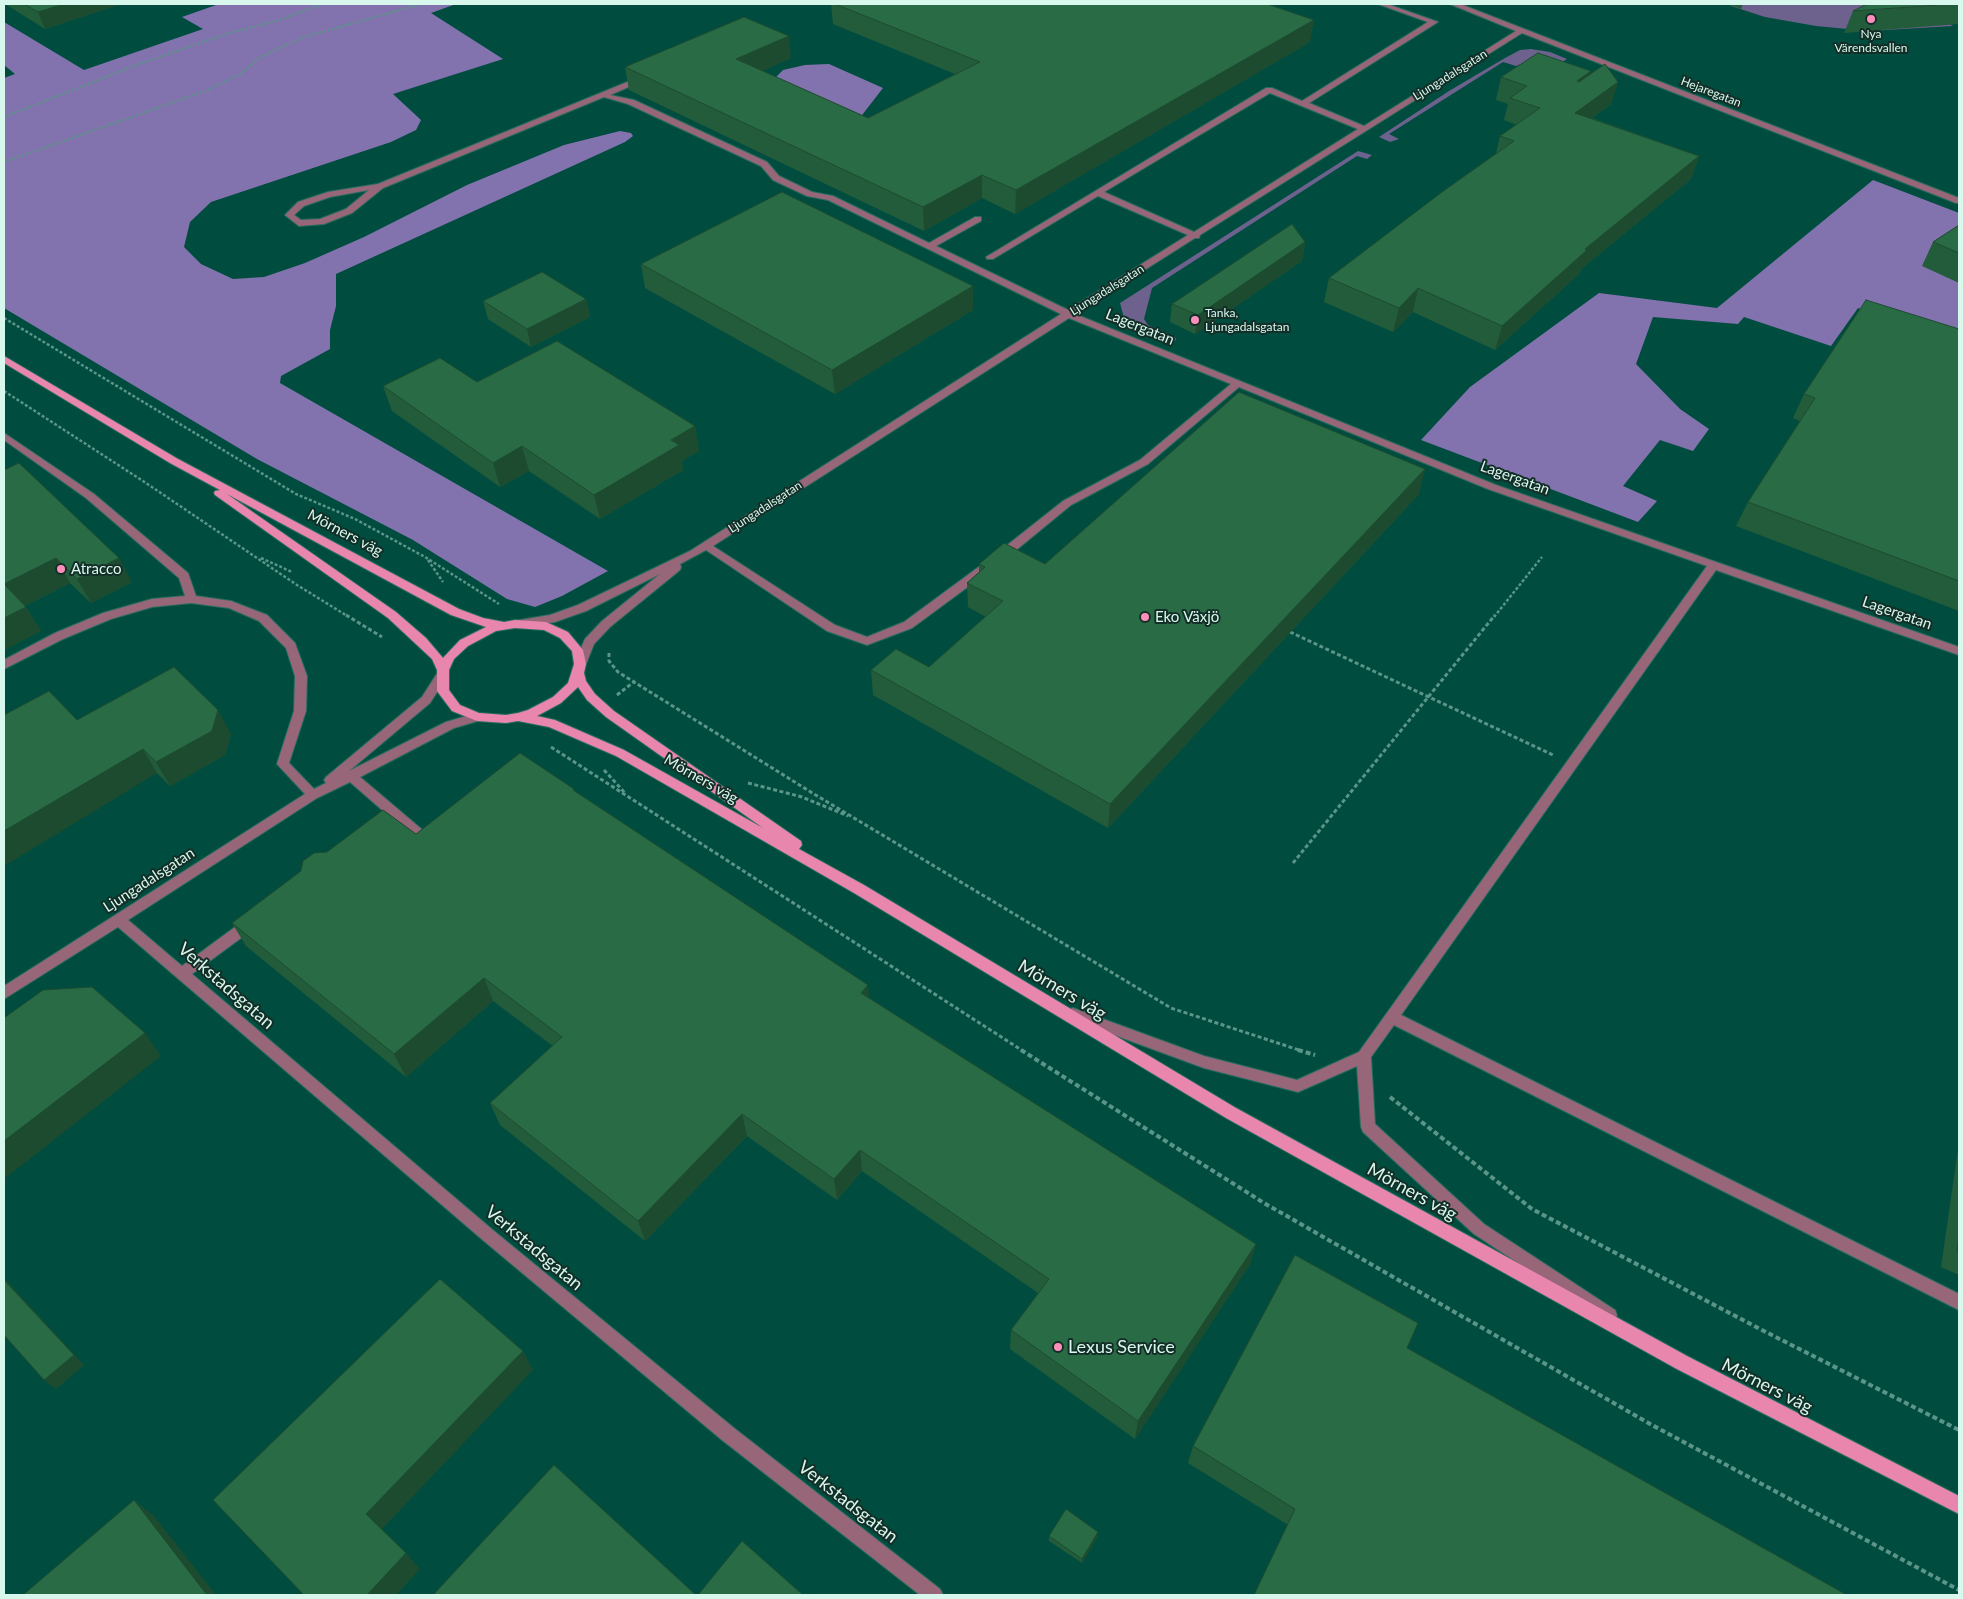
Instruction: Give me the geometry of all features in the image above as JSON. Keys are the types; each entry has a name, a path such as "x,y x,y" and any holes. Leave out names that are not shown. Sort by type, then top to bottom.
{"main road":[{"name":"Mörners väg","path":"4,359 174,461 455,612 480,622 509,625"},
{"name":"Mörners väg","path":"174,461 392,615 437,657 442,672"},
{"path":"509,625 546,626 564,635 577,650 579,669 572,685 558,700 531,714 506,719 478,717 456,708 443,691 442,672 450,657 464,642 493,628 509,625"},
{"name":"Mörners väg","path":"579,669 580,682 591,697 610,714 859,889"},
{"name":"Mörners väg","path":"518,717 551,723 620,753 859,889 1231,1113 1681,1362 1959,1505"}],"street":[{"path":"1302,104 1434,22 1381,4"},
{"name":"Hejaregatan","path":"1454,4 1959,201"},
{"name":"Ljungadalsgatan","path":"579,669 589,642 606,624 705,545 1068,314 1196,236 1522,30"},
{"path":"380,186 349,211 321,222 299,223 289,215 301,204 328,195 380,186 653,73"},
{"path":"990,257 1269,90 1365,128"},
{"name":"Lagergatan","path":"603,95 631,102 667,118 764,164 776,178 810,194 830,198 1068,314 1492,487 1959,651"},
{"path":"1098,193 1196,236"},
{"path":"929,247 978,219"},
{"path":"705,545 831,628 866,642 908,625 978,574 1067,503 1144,462 1238,383"},
{"path":"4,436 90,496 184,576 191,599"},
{"name":"Ljungadalsgatan","path":"509,625 551,619 582,608 694,553"},
{"path":"1052,1006 1204,1062 1298,1086 1364,1056 1714,565"},
{"path":"4,665 60,636 107,616 152,603 191,599 231,605 262,618 291,646 301,676 300,711 283,764 313,795"},
{"name":"Ljungadalsgatan","path":"313,795 426,700 442,672"},
{"name":"Ljungadalsgatan","path":"4,993 313,795 450,725 478,717"},
{"path":"351,776 394,819 425,840 441,828"},
{"path":"181,974 262,916"},
{"name":"Verkstadsgatan","path":"118,920 488,1236 728,1434 934,1595"},
{"path":"1392,1017 1959,1302"},
{"path":"1364,1056 1368,1127 1478,1229 1681,1362"}],"path":[{"path":"4,117 140,64 323,4"},
{"path":"4,162 208,90 242,74 262,56 304,37 421,4"},
{"path":"4,318 296,494 355,519 425,557 506,607"},
{"path":"4,391 254,555"},
{"path":"1293,864 1542,557"},
{"path":"606,624 618,632 609,646 609,661 618,672 814,794 1171,1008 1322,1057 1340,1067"},
{"path":"1290,632 1572,764"},
{"path":"744,782 802,796 863,822"},
{"path":"630,798 993,1032 1264,1203 1652,1425 1959,1590"},
{"path":"1366,1083 1391,1097 1532,1209 1760,1330 1959,1430"}],"shaded area":[{"path":"219,4 456,4 431,13 503,59 393,94 421,120 416,130 391,142 211,202 190,222 184,247 201,264 233,279 264,277 305,263 364,237 467,185 564,145 620,131 631,133 633,136 625,142 336,274 336,306 330,330 330,349 281,376 280,383 608,571 562,596 535,607 507,599 413,540 257,459 4,308 4,78 15,74 4,65 4,22 84,70 203,29 182,17"},
{"name":"Nya Värendsvallen","path":"1735,4 1959,4 1950,24 1953,26 1869,31 1816,26 1765,17 1731,6"},
{"path":"1531,49 1550,52 1567,59 1556,66 1524,63 1516,66 1503,62 1389,134 1399,139 1390,142 1379,137 1449,91 1505,58 1520,50"},
{"path":"829,64 883,88 859,119 774,79 783,70 805,65"},
{"path":"1358,151 1372,155 1367,159 1357,156 1152,288 1144,319 1148,325 1175,337 1176,340 1173,342 1125,322 1120,303"},
{"path":"1873,180 1959,213 1959,341 1858,308 1831,346 1744,317 1738,324 1653,317 1636,364 1680,409 1709,429 1693,451 1660,440 1623,486 1657,501 1638,522 1421,440 1470,387 1599,293 1717,308"}],"building":[{"path":"24,4 64,4 38,12"},
{"path":"835,4 1267,4 1314,20 1016,190 982,175 923,207 625,67 744,17 789,36 736,59 868,118 980,62"},
{"path":"1867,4 1954,4 1853,11"},
{"path":"1538,53 1591,71 1577,81 1579,82 1605,64 1618,82 1575,113 1699,156 1585,249 1587,250 1502,326 1418,288 1399,308 1329,278 1442,192 1514,141 1500,136 1540,108 1510,98 1527,86 1501,77"},
{"path":"782,192 973,286 832,370 641,264"},
{"path":"1292,224 1305,242 1198,315 1172,304"},
{"path":"1959,225 1959,253 1933,242"},
{"path":"542,272 586,299 527,329 483,301"},
{"path":"1866,300 1959,329 1959,581 1748,502 1815,398 1804,394"},
{"path":"557,341 695,426 671,440 679,445 594,495 522,446 493,463 383,386 440,358 477,382"},
{"name":"Eko Växjö","path":"1239,392 1425,469 1110,804 871,670 896,649 929,667 1003,601 967,583 985,567 979,564 1004,543 1045,564"},
{"path":"19,463 119,558 77,579 56,558 4,584 4,470"},
{"path":"4,584 26,607 4,618"},
{"path":"174,667 218,710 212,731 156,762 143,749 4,831 4,715 49,691 77,720"},
{"path":"520,753 868,985 861,993 1256,1244 1138,1421 1011,1330 1049,1279 860,1150 834,1179 742,1114 638,1221 490,1103 562,1037 484,978 394,1054 232,923 301,871 303,861 314,853 327,852 383,810 416,834"},
{"path":"92,987 145,1033 4,1141 4,1018 43,990"},
{"path":"1959,1236 1959,1253 1957,1252"},
{"path":"1295,1255 1418,1323 1407,1348 1847,1595 1254,1595 1295,1509 1193,1446"},
{"path":"440,1279 523,1351 366,1514 406,1553 367,1595 304,1595 213,1500"},
{"path":"4,1280 74,1355 44,1380 4,1335"},
{"path":"554,1465 696,1595 433,1595"},
{"path":"134,1500 207,1595 23,1595"},
{"path":"1066,1509 1098,1532 1082,1559 1049,1536"},
{"path":"742,1541 803,1595 698,1595"}],"place":[{"name":"Nya Värendsvallen","path":"1871,19"},
{"name":"Tanka, Ljungadalsgatan","path":"1195,320"},
{"name":"Atracco","path":"61,569"},
{"name":"Eko Växjö","path":"1145,617"},
{"name":"Lexus Service","path":"1058,1347"}]}
